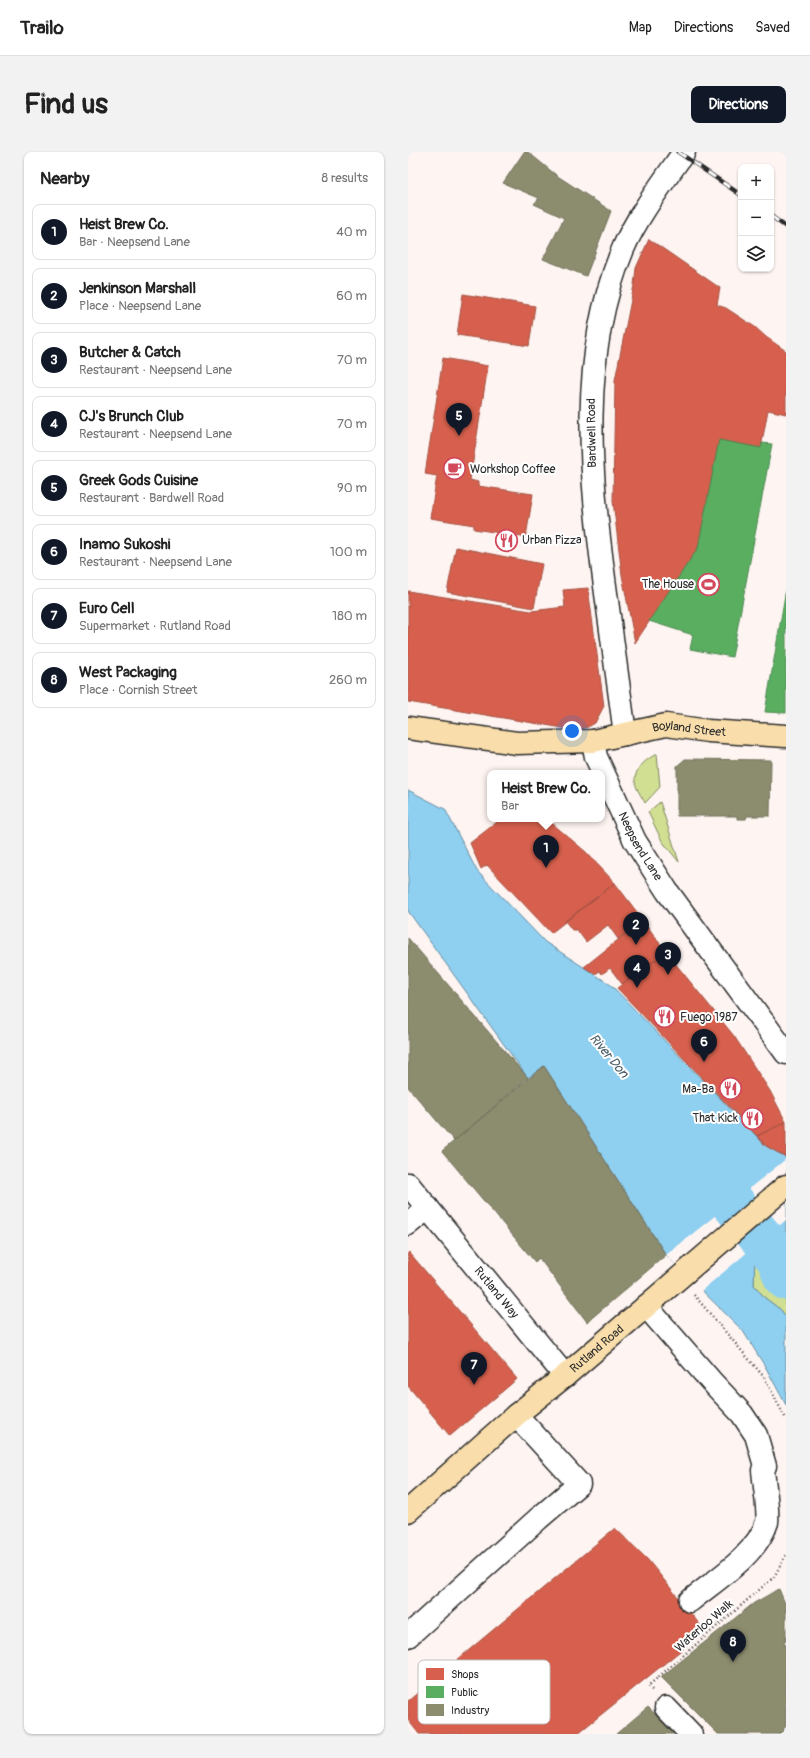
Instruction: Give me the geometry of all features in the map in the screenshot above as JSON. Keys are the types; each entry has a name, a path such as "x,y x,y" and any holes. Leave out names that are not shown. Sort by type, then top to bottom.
{"main road":[{"name":"Boyland Street","path":"593,741 666,725 715,732 786,736"},
{"path":"408,728 517,743 593,741"},
{"name":"Rutland Road","path":"408,1511 516,1415 565,1376 786,1186"}],"street":[{"name":"Bardwell Road","path":"626,734 595,509 591,445 591,394 604,310 615,269 623,248 635,225 684,152"},
{"name":"Neepsend Lane","path":"593,741 596,757 602,770"},
{"name":"Neepsend Lane","path":"605,776 635,841 668,891 786,1053"},
{"name":"Rutland Way","path":"408,1184 565,1376"},
{"path":"408,1224 428,1208"},
{"path":"646,1306 711,1381 742,1414 756,1435 765,1466 763,1470 767,1521 758,1542 740,1560 690,1601"},
{"path":"408,1636 579,1484 516,1415"},
{"path":"666,1708 691,1734"}],"path":[{"path":"681,1276 764,1377 786,1419"},
{"name":"Waterloo Walk","path":"666,1708 648,1686 774,1577 786,1555"}],"green space":[{"path":"657,754 660,787 645,803 635,782 635,777 642,765"},
{"path":"660,802 679,862 662,841 648,812"},
{"path":"786,1239 786,1317 781,1310 765,1298 754,1285 755,1252"}],"water":[{"path":"408,790 445,809 477,871 545,942 611,985 766,1146 786,1157 786,1239 772,1243 768,1254 755,1252 754,1285 765,1298 781,1310 786,1317 786,1405 766,1368 743,1331 666,1255 544,1066 528,1078 408,911"}],"pier":[{"path":"786,1159 786,1220 701,1291 666,1255"}],"building: Shops":[{"path":"649,239 720,288 717,305 726,308 755,327 786,351 786,414 768,410 761,448 719,440 698,548 635,643 622,575 613,501 615,380 636,268"},
{"path":"463,294 535,306 529,346 457,335"},
{"path":"443,358 488,366 470,480 478,482 478,486 533,494 526,537 474,529 474,525 430,518 437,476 425,474"},
{"path":"456,547 542,564 534,608 447,592"},
{"path":"588,588 604,706 595,723 588,727 575,730 408,702 408,591 531,611 565,607 563,590"},
{"path":"497,822 551,822 586,852 615,883 551,933 487,865 481,869 470,843"},
{"path":"615,883 643,920 618,939 608,925 586,942 577,930 572,930 565,921"},
{"path":"643,920 666,952 622,984 610,968 602,974 600,971 595,974 584,967"},
{"path":"666,952 734,1036 770,1091 786,1122 757,1136 617,988"},
{"path":"786,1122 786,1157 766,1146 757,1136"},
{"path":"409,1252 517,1379 450,1436 408,1386"},
{"path":"615,1528 648,1560 705,1631 577,1734 419,1734 408,1720 408,1701 418,1693 418,1724 550,1724 550,1660 457,1660"}],"building: Public":[{"name":"The House","path":"719,440 761,448 762,443 772,444 732,657 690,649 693,635 649,621 698,548"},
{"path":"786,589 786,713 765,712"}],"building: Industry":[{"path":"524,152 528,152 556,175 611,211 586,276 543,259 564,218 534,204 539,198 503,183"},
{"path":"685,759 771,760 770,816 747,816 746,819 737,819 737,816 677,816 677,766"},
{"path":"408,938 528,1078 454,1141 408,1087"},
{"path":"544,1066 666,1255 587,1322 539,1258 535,1262 442,1151"},
{"path":"779,1589 786,1606 786,1640 784,1641 786,1647 786,1727 783,1729 786,1734 718,1734 661,1677 754,1603"},
{"path":"648,1707 674,1734 616,1734"}],"waterway":[{"name":"River Don","path":"732,1202 778,1258 786,1278"}],"railway":[{"path":"678,152 738,193"},
{"path":"774,218 786,227"}],"place":[{"name":"Greek Gods Cuisine","path":"459,436"},
{"name":"Workshop Coffee","path":"454,469"},
{"name":"Urban Pizza","path":"506,540"},
{"name":"The House","path":"709,584"},
{"name":"Heist Brew Co.","path":"546,868"},
{"name":"Jenkinson Marshall","path":"636,945"},
{"name":"Butcher & Catch","path":"668,975"},
{"name":"CJ's Brunch Club","path":"637,988"},
{"name":"Fuego 1987","path":"664,1017"},
{"name":"Inamo Sukoshi","path":"704,1062"},
{"name":"Ma-Ba","path":"730,1089"},
{"name":"That Kick","path":"753,1118"},
{"name":"Euro Cell","path":"474,1385"},
{"name":"West Packaging","path":"733,1662"}]}
